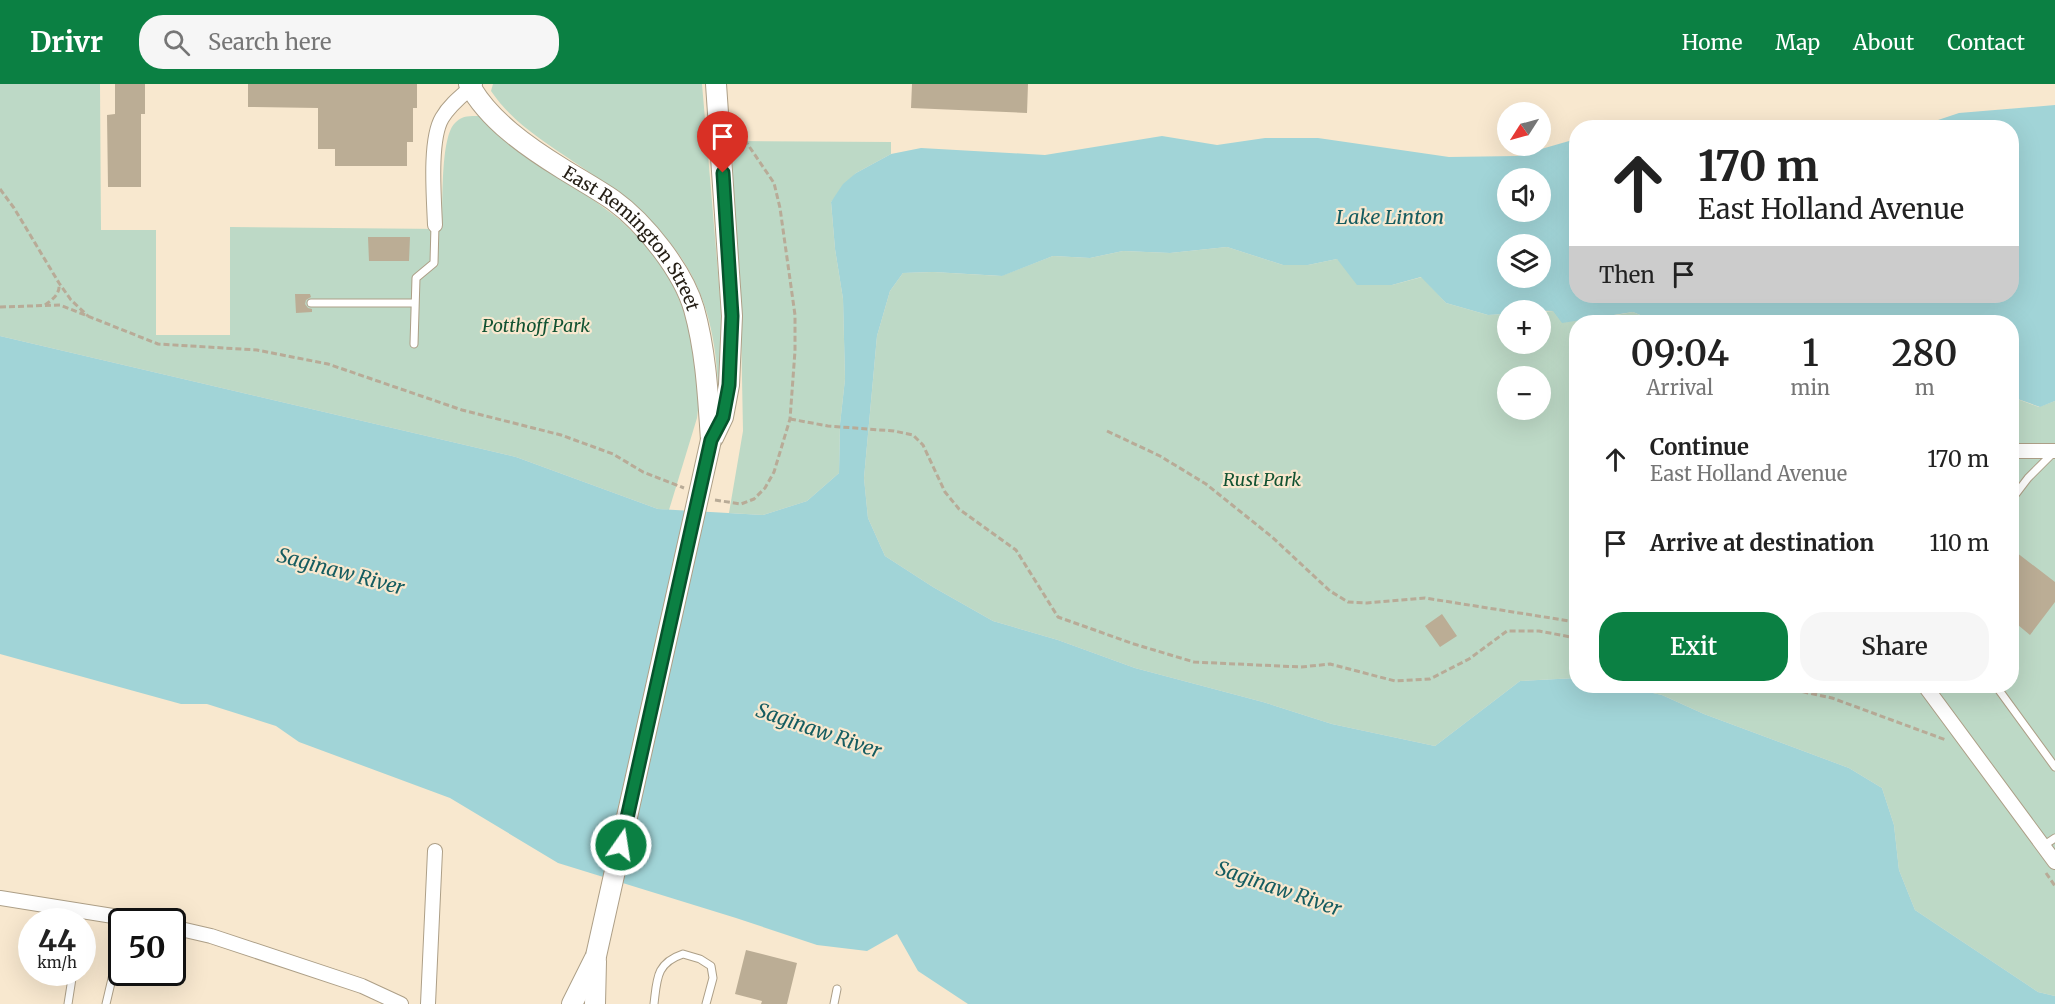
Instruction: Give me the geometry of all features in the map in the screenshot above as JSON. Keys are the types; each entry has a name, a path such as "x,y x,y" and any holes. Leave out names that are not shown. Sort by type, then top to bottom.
{"main road":[{"path":"595,1004 596,956 711,440 723,417 729,385 732,316 716,84"},
{"name":"East Remington Street","path":"472,85 485,108 506,128 547,159 614,201 649,233 674,267 693,307 706,366 711,440"},
{"path":"572,1004 596,956"}],"street":[{"path":"435,225 435,144 438,126 447,110 472,85"},
{"path":"2019,451 2055,451"},
{"path":"1929,693 2055,862"},
{"path":"428,1004 435,851"},
{"path":"0,898 46,908"},
{"path":"186,930 211,936 362,986 401,1004"}],"lane":[{"path":"414,344 416,278 434,263 435,225"},
{"path":"311,303 415,303"},
{"path":"2019,490 2055,451"},
{"path":"2001,693 2055,767"},
{"path":"2043,846 2055,838"},
{"path":"654,1004 657,977 665,963 683,954 700,958 711,966 713,978 706,1004"},
{"path":"68,1004 71,986"},
{"path":"106,1004 110,986"},
{"path":"834,1004 837,989"}],"path":[{"path":"705,496 741,504 754,499 765,488 774,472 790,419 795,315 780,208 774,183 740,133"},
{"path":"0,189 71,300 92,319"},
{"path":"44,306 59,290 59,283"},
{"path":"0,307 60,305 158,344 257,350 328,364 462,410 561,435 613,454 643,472 687,489"},
{"path":"790,419 828,426 913,435 923,445 945,492 959,509 1016,550 1058,617 1194,662 1301,667 1330,664 1395,681 1430,680 1469,658 1507,631 1539,632 1569,637"},
{"path":"1107,431 1160,456 1206,484 1272,537 1330,591 1347,602 1367,603 1425,598 1569,621"},
{"path":"1809,693 1832,698 1972,749"}],"green space":[{"name":"Potthoff Park","path":"0,84 100,84 101,230 156,230 156,335 230,335 230,227 442,229 445,157 450,131 455,123 467,116 481,116 619,219 651,249 674,287 690,326 700,394 697,418 669,510 658,509 516,457 0,336"},
{"path":"493,84 702,84 724,343 721,386 718,386 714,346 706,311 694,280 678,253 658,229 634,206 518,122 491,91"},
{"path":"734,141 891,142 891,154 856,173 831,202 835,249 843,299 845,379 840,424 839,473 807,501 763,515 729,513 743,431 740,274 732,192"},
{"name":"Rust Park","path":"1227,247 1283,265 1308,265 1337,259 1392,285 1422,277 1446,303 1488,315 1497,315 1497,354 1551,354 1551,311 1588,315 1569,315 1569,678 1520,681 1435,746 1332,724 1263,702 1135,668 1058,640 993,621 933,587 885,556 868,518 864,478 877,336 890,291 903,273 933,272 1001,276 1053,256 1090,258 1123,251 1170,253"},
{"name":"Rust Park","path":"1633,312 1640,315 1616,315"},
{"path":"2019,400 2039,407 2055,401 2055,996 2038,992 1915,910 1899,870 1894,825 1882,788 1849,768 1704,714 1653,693 2019,693"}],"water":[{"path":"2055,105 2055,401 2040,407 2019,400 2019,315 1640,315 1633,312 1614,315 1569,315 1569,322 1562,323 1551,311 1551,300 1497,300 1497,315 1488,315 1446,303 1421,277 1392,285 1357,285 1337,259 1308,265 1283,265 1227,247 1170,253 1123,251 1090,258 1053,256 1002,276 933,272 903,273 890,291 877,336 864,478 868,518 885,556 933,587 993,621 1058,640 1135,668 1263,702 1332,724 1435,746 1520,681 1569,678 1569,693 1653,693 1662,695 1704,714 1849,768 1882,788 1894,825 1899,870 1915,910 2038,992 2055,996 2055,1004 968,1004 918,971 897,934 867,951 817,945 558,863 450,798 299,742 276,726 207,704 181,704 0,654 0,336 516,457 658,509 763,515 807,501 839,473 840,424 845,379 843,299 835,249 831,202 843,184 856,173 891,154 921,148 1045,155 1162,136 1217,145 1265,138 1318,138 1449,157 1551,156 1551,146 1569,141 1569,303 2019,303 2019,120 1938,120 1959,113"}],"building":[{"path":"115,84 145,84 145,114 141,114 141,187 108,187 107,115 115,114"},
{"path":"248,84 417,84 417,108 413,108 413,142 407,142 407,166 335,166 335,149 318,149 318,108 248,107"},
{"path":"912,84 1028,84 1027,113 911,108"},
{"path":"368,237 410,237 409,261 369,261"},
{"path":"295,294 310,294 311,297 306,300 305,304 312,309 312,312 296,313"},
{"path":"2019,554 2055,582 2055,602 2030,635 2019,626"},
{"path":"1442,614 1457,636 1440,647 1425,626"},
{"path":"746,950 797,963 787,1004 761,1004 762,1001 735,994"}],"route":[{"path":"621,845 711,440 723,417 729,385 732,316 723,173"}],"water label":[{"name":"Lake Linton","path":"1390,216"},
{"name":"Saginaw River","path":"341,571"},
{"name":"Saginaw River","path":"819,730"},
{"name":"Saginaw River","path":"1279,888"}]}
